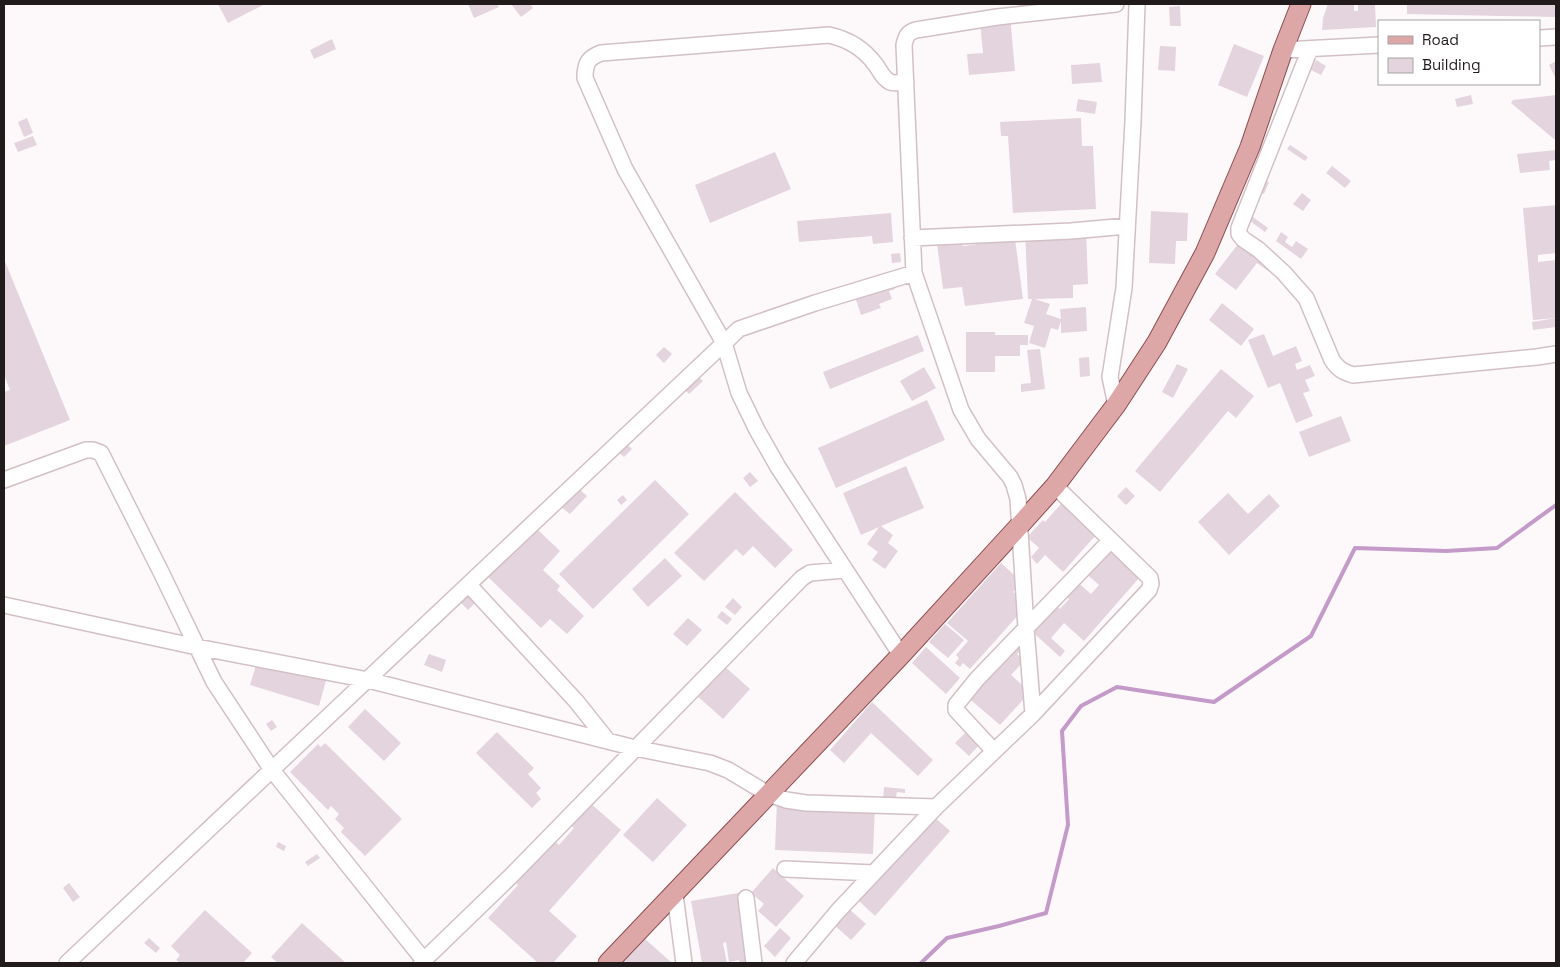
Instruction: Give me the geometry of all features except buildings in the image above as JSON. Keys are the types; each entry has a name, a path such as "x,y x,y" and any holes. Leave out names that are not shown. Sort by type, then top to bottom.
{"main road":[{"path":"608,963 675,895 1020,525 1055,486 1116,405 1157,342 1205,253 1250,147 1298,5"}],"street":[{"path":"1033,714 1018,499 1010,478 978,439 961,410 914,273 904,45 907,34 910,31 997,17 1116,4"},
{"path":"1116,405 1110,377 1124,288 1137,4"},
{"path":"900,655 778,467 757,430 739,393 724,344 625,169 585,78 585,70 592,57 601,53 830,35 857,46 872,59 884,77 892,83 906,82"},
{"path":"1540,38 1556,37"},
{"path":"1283,50 1378,45"},
{"path":"1310,49 1239,228 1239,234 1284,273 1306,298 1337,368 1342,372 1352,375 1556,354"},
{"path":"912,238 1072,231 1127,226"},
{"path":"67,963 739,329 815,303 914,273"},
{"path":"4,480 86,450 101,453 162,572 214,682 272,770 424,962 511,876 802,578 810,573 844,570"},
{"path":"794,963 838,911 936,807 1033,714 1148,590 1151,584 1150,578 1055,486"},
{"path":"994,751 955,707 977,679 1112,540"},
{"path":"468,585 576,701 608,742"},
{"path":"4,605 197,647 368,680 608,742 710,763 728,770 768,794 786,800 936,807"},
{"path":"785,869 874,873"},
{"path":"675,895 684,963"},
{"path":"746,898 754,963"}],"waterway":[{"path":"921,963 947,938 1046,913 1068,825 1062,731 1081,706 1117,687 1214,702 1311,636 1355,548 1446,551 1497,548 1556,505"}]}
